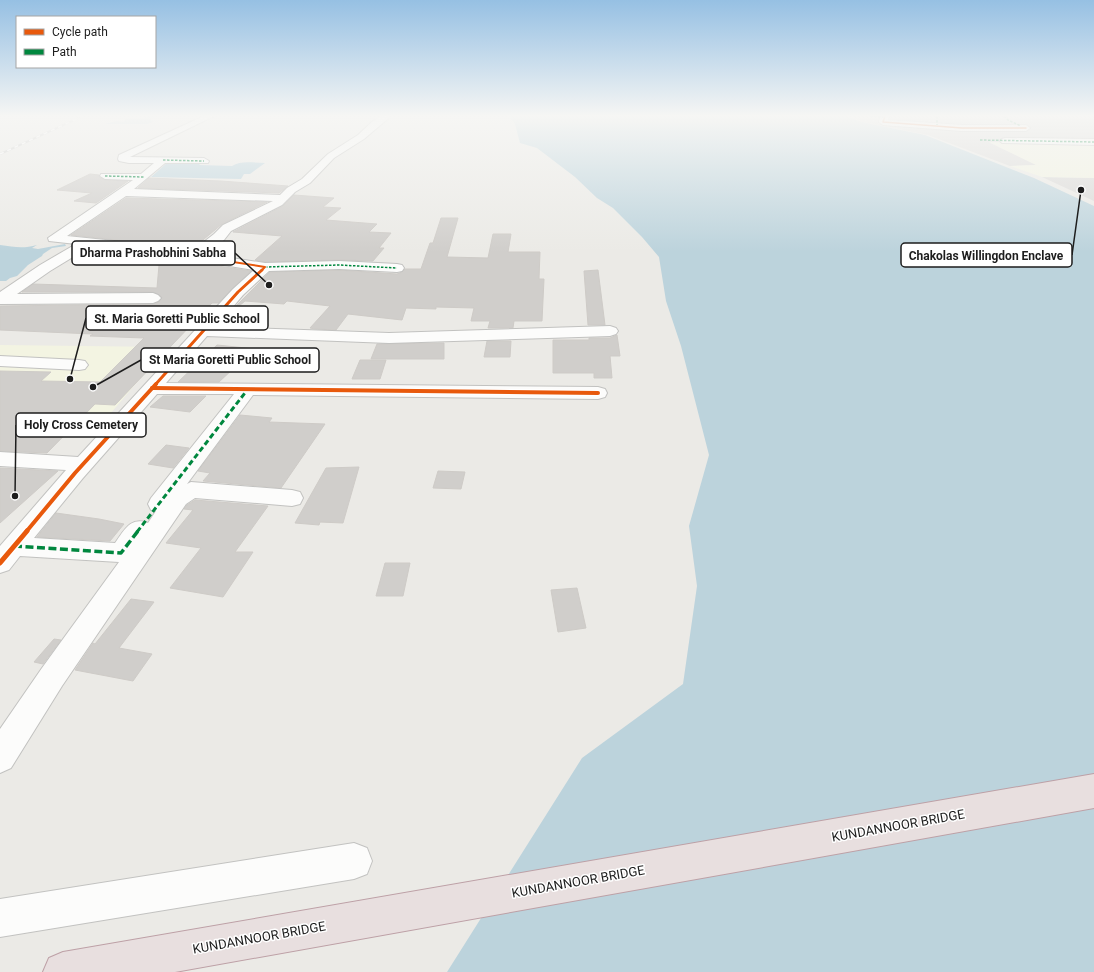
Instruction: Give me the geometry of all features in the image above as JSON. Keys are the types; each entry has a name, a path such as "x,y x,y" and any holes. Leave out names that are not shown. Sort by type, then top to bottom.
{"highway":[{"name":"KUNDANNOOR BRIDGE","path":"63,972 1094,791"}],"street":[{"path":"161,161 144,177 121,192 76,226 54,238 139,246 205,259 265,267 339,265 397,268"},
{"path":"194,256 219,237 227,228 278,203 281,198 291,190 306,181 326,161"},
{"path":"105,176 144,177"},
{"path":"121,192 281,198"},
{"path":"1,299 45,268 89,242"},
{"path":"4,556 83,464 202,331 238,292 265,267"},
{"path":"1,299 153,298"},
{"path":"202,331 388,338 610,331"},
{"path":"0,361 79,365"},
{"path":"152,388 598,393"},
{"path":"4,556 121,553 248,389"},
{"path":"0,459 83,464"},
{"path":"0,757 52,677 178,498 191,490 292,498"},
{"path":"0,918 354,861"}],"shaded area":[{"path":"998,161 1029,161 1037,165 1010,166"},
{"path":"1029,161 1094,161 1094,178 1042,177 1010,166 1036,165"},
{"path":"1042,177 1094,178 1094,201"},
{"path":"0,345 167,347 111,413 0,411"}],"water":[{"path":"555,161 992,161 1034,178 1094,206 1094,972 447,972 582,758 683,684 697,586 689,526 709,455 681,346 666,301 659,257 642,237 613,208 597,198 575,177"},
{"path":"168,162 202,162 199,165 232,166 243,162 265,163 250,174 244,174 241,179 151,177"},
{"path":"65,244 66,246 52,248 43,254 28,265 17,276 6,281 0,281 0,245 23,247 37,245 32,248 38,249"}],"building":[{"path":"90,174 99,175 99,177 105,180 128,181 96,203 74,201 92,193 57,190"},
{"path":"149,178 288,186 279,193 138,188"},
{"path":"294,195 334,198 323,207 341,208 326,220 377,224 369,232 391,233 379,248 384,248 373,261 339,260 265,262 255,260 282,236 233,232 283,206"},
{"path":"126,198 267,202 222,224 191,250 71,235"},
{"path":"441,218 458,218 447,257 488,258 493,234 511,234 508,252 540,252 539,279 544,279 542,321 514,321 513,328 488,328 490,321 471,321 474,308 406,308 402,320 348,314 336,330 315,329 310,328 330,306 287,301 284,304 245,301 239,306 236,306 270,272 339,270 397,274 405,269 421,269 430,243 433,243"},
{"path":"112,250 251,271 218,303 212,303 115,405 95,404 47,453 0,451 0,371 51,372 41,381 100,382 144,338 0,330 0,306 153,304 159,302 162,297 153,292 22,292 33,284 157,288 159,265 97,259"},
{"path":"598,270 605,325 588,325 584,271"},
{"path":"617,335 620,356 610,356 612,378 594,378 594,373 553,373 553,340 589,340 589,338 610,338"},
{"path":"487,341 511,341 510,357 484,357"},
{"path":"444,343 444,359 371,359 377,344"},
{"path":"217,345 275,351 257,370 234,368 219,382 178,382"},
{"path":"360,360 386,360 380,379 352,379"},
{"path":"163,396 206,396 190,412 150,407"},
{"path":"240,415 272,418 269,422 325,424 281,488 203,481 210,473 198,471"},
{"path":"166,445 189,448 173,468 148,464"},
{"path":"359,467 343,523 320,522 319,525 295,523 326,468"},
{"path":"0,468 58,471 0,523"},
{"path":"438,471 465,472 461,489 433,488"},
{"path":"195,500 268,506 235,552 253,552 223,597 170,588 201,548 166,543 193,510 184,509"},
{"path":"56,513 124,524 110,541 37,537"},
{"path":"385,563 410,563 403,596 376,596"},
{"path":"577,588 586,628 558,632 551,590"},
{"path":"131,599 154,602 119,648 152,654 133,681 75,670 93,643 95,644"},
{"path":"54,639 61,640 43,664 34,662"}],"marked path":[{"path":"105,176 144,177"},
{"path":"265,267 339,265 397,268"},
{"path":"14,546 121,553 248,389"}],"cycle path":[{"path":"0,563 75,473 238,292 265,267 155,250 89,242"},
{"path":"152,388 598,393"}],"place":[{"name":"Chakolas Willingdon Enclave","path":"1081,190"},
{"name":"Dharma Prashobhini Sabha","path":"269,285"},
{"name":"St. Maria Goretti Public School","path":"70,379"},
{"name":"St Maria Goretti Public School","path":"93,387"},
{"name":"Holy Cross Cemetery","path":"15,496"}]}
